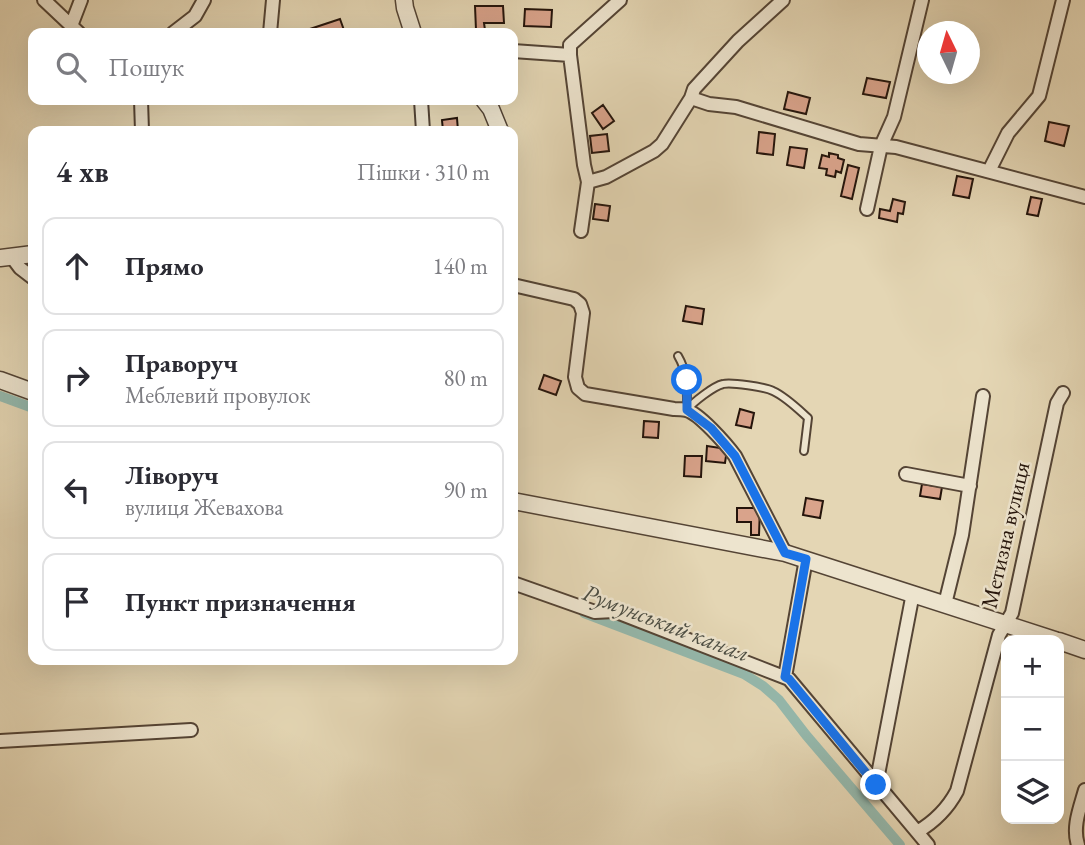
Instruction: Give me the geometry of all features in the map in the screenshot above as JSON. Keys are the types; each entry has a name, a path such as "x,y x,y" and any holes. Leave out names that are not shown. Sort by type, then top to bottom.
{"street":[{"path":"44,0 74,28"},
{"path":"75,28 81,0"},
{"path":"179,28 195,16 204,0"},
{"path":"270,28 273,0"},
{"path":"404,0 410,28"},
{"path":"582,232 588,182 570,45 619,0"},
{"path":"588,182 606,177 653,152 662,144 694,89 720,59 783,0"},
{"path":"867,209 881,146 894,117 922,0"},
{"path":"989,171 1007,133 1039,96 1063,0"},
{"path":"518,51 570,55"},
{"path":"691,98 709,104 736,107 859,144 896,147 1085,197"},
{"path":"141,105 142,126"},
{"path":"421,105 423,126"},
{"path":"487,105 499,126"},
{"path":"6,257 28,255"},
{"path":"6,257 28,274"},
{"path":"518,286 574,299 580,303 583,313 575,377 578,388 585,394 687,410 711,428 735,456 785,553"},
{"path":"0,380 28,390"},
{"name":"Метизна вулиця","path":"917,832 930,824 957,791 999,635 1012,613 1057,403 1063,393"},
{"path":"945,604 962,534 983,396"},
{"path":"906,474 970,486"},
{"path":"518,501 785,553 1039,635"},
{"path":"785,677 806,559"},
{"path":"518,585 595,612 614,611 789,679 928,845"},
{"path":"876,785 913,593"},
{"path":"1064,643 1085,650"},
{"path":"0,741 191,730"},
{"path":"1078,845 1075,827 1085,790"}],"lane":[{"path":"678,356 685,368 687,410"},
{"path":"687,410 693,402 723,384 770,390 789,401 808,418 804,451"}],"building":[{"path":"475,6 503,6 504,23 484,23 485,28 476,28"},
{"path":"525,9 552,10 551,27 524,26"},
{"path":"340,19 343,28 313,28"},
{"path":"867,78 890,82 886,98 863,94"},
{"path":"788,92 810,98 806,114 784,109"},
{"path":"603,105 614,121 603,129 592,113"},
{"path":"457,118 458,126 443,126 442,120"},
{"path":"1049,122 1069,126 1064,146 1045,141"},
{"path":"759,132 775,134 773,155 757,153"},
{"path":"607,134 609,151 592,153 590,136"},
{"path":"790,147 807,149 804,168 787,165"},
{"path":"829,153 844,160 841,173 836,171 835,177 826,175 827,169 819,168 822,155 829,157"},
{"path":"848,165 859,168 852,199 841,196"},
{"path":"957,176 973,179 969,198 953,195"},
{"path":"1031,197 1042,199 1038,216 1027,214"},
{"path":"893,199 905,202 903,214 898,213 897,222 879,218 880,209 890,211"},
{"path":"595,204 610,206 608,221 593,219"},
{"path":"686,306 704,309 702,324 683,321"},
{"path":"544,375 561,381 556,395 539,389"},
{"path":"740,409 754,413 751,428 736,425"},
{"path":"644,421 659,422 658,438 643,437"},
{"path":"707,446 727,449 725,463 706,461"},
{"path":"685,456 702,456 701,477 684,476"},
{"path":"922,484 942,487 940,499 920,496"},
{"path":"806,498 823,501 820,518 803,515"},
{"path":"737,508 760,508 759,535 751,535 751,522 737,522"}],"waterway":[{"name":"Румунський канал","path":"0,396 28,406"},
{"name":"Румунський канал","path":"584,613 744,674 763,686 779,700 900,845"}],"route":[{"path":"687,380 687,410 711,428 735,456 785,553 806,559 785,677 876,785"}]}
